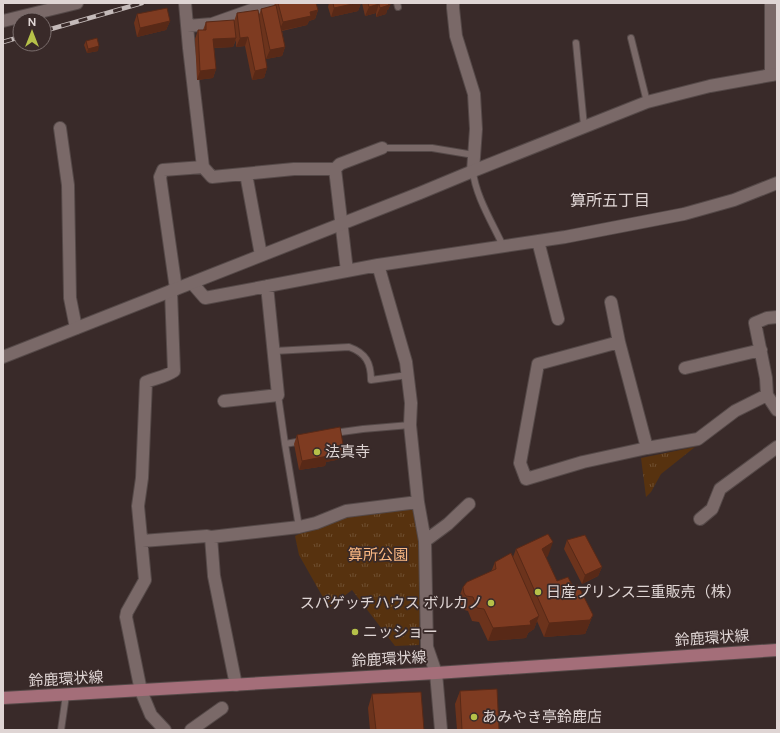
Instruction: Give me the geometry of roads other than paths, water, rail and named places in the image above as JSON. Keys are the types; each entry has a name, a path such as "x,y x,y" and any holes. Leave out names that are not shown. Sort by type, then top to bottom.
{"main road":[{"name":"鈴鹿環状線","path":"3,698 436,673 777,650"}],"street":[{"path":"3,21 77,3"},
{"path":"185,3 186,26 203,167 212,177 294,170 335,169 344,163 382,148"},
{"path":"186,26 212,24 271,3"},
{"path":"453,3 452,8 456,36 474,94 476,129 473,170"},
{"path":"3,357 647,102 710,86 774,75 772,3"},
{"path":"60,128 68,185 70,298 76,328"},
{"path":"164,730 151,714 141,691 126,617 145,580 138,506 142,478 146,382 154,378 164,377 174,371 174,290 160,177 163,170 203,167"},
{"path":"335,169 347,271"},
{"path":"246,174 261,255"},
{"path":"192,283 205,298 378,265 538,241 684,214 734,200 777,183"},
{"path":"538,241 558,319"},
{"path":"378,265 406,362 408,375 411,403 410,425 418,502 425,541 428,647 436,673 441,730"},
{"path":"224,401 278,395 267,286"},
{"path":"611,302 619,342 648,448"},
{"path":"777,317 767,318 755,322 766,378 767,395 777,410"},
{"path":"619,342 538,364 520,463 526,479 583,462 698,439 735,411 767,395"},
{"path":"685,368 761,350"},
{"path":"700,519 712,509 720,489 777,446"},
{"path":"142,541 207,536 211,537 299,527 316,523 346,511 418,502"},
{"path":"425,541 448,524 469,504"},
{"path":"211,537 214,576 236,685"},
{"path":"191,730 222,708"}],"lane":[{"path":"631,38 647,102"},
{"path":"576,43 584,126"},
{"path":"382,148 432,148 474,155"},
{"path":"473,170 474,180 484,206 504,246"},
{"path":"274,351 349,347 364,356 371,368 371,380 408,375"},
{"path":"278,395 299,527"},
{"path":"330,434 363,428 410,425"},
{"path":"285,444 311,438"},
{"path":"61,730 66,695"}],"railway":[{"path":"52,29 142,3"},
{"path":"3,42 12,39"}],"place":[{"name":"法真寺","path":"317,452"},
{"name":"日産プリンス三重販売（株）","path":"538,592"},
{"name":"スパゲッチハウス ボルカノ","path":"491,603"},
{"name":"ニッショー","path":"355,632"},
{"name":"あみやき亭鈴鹿店","path":"474,717"}],"district":[{"name":"算所五丁目","path":"610,200"}],"park label":[{"name":"算所公園","path":"378,555"}]}
